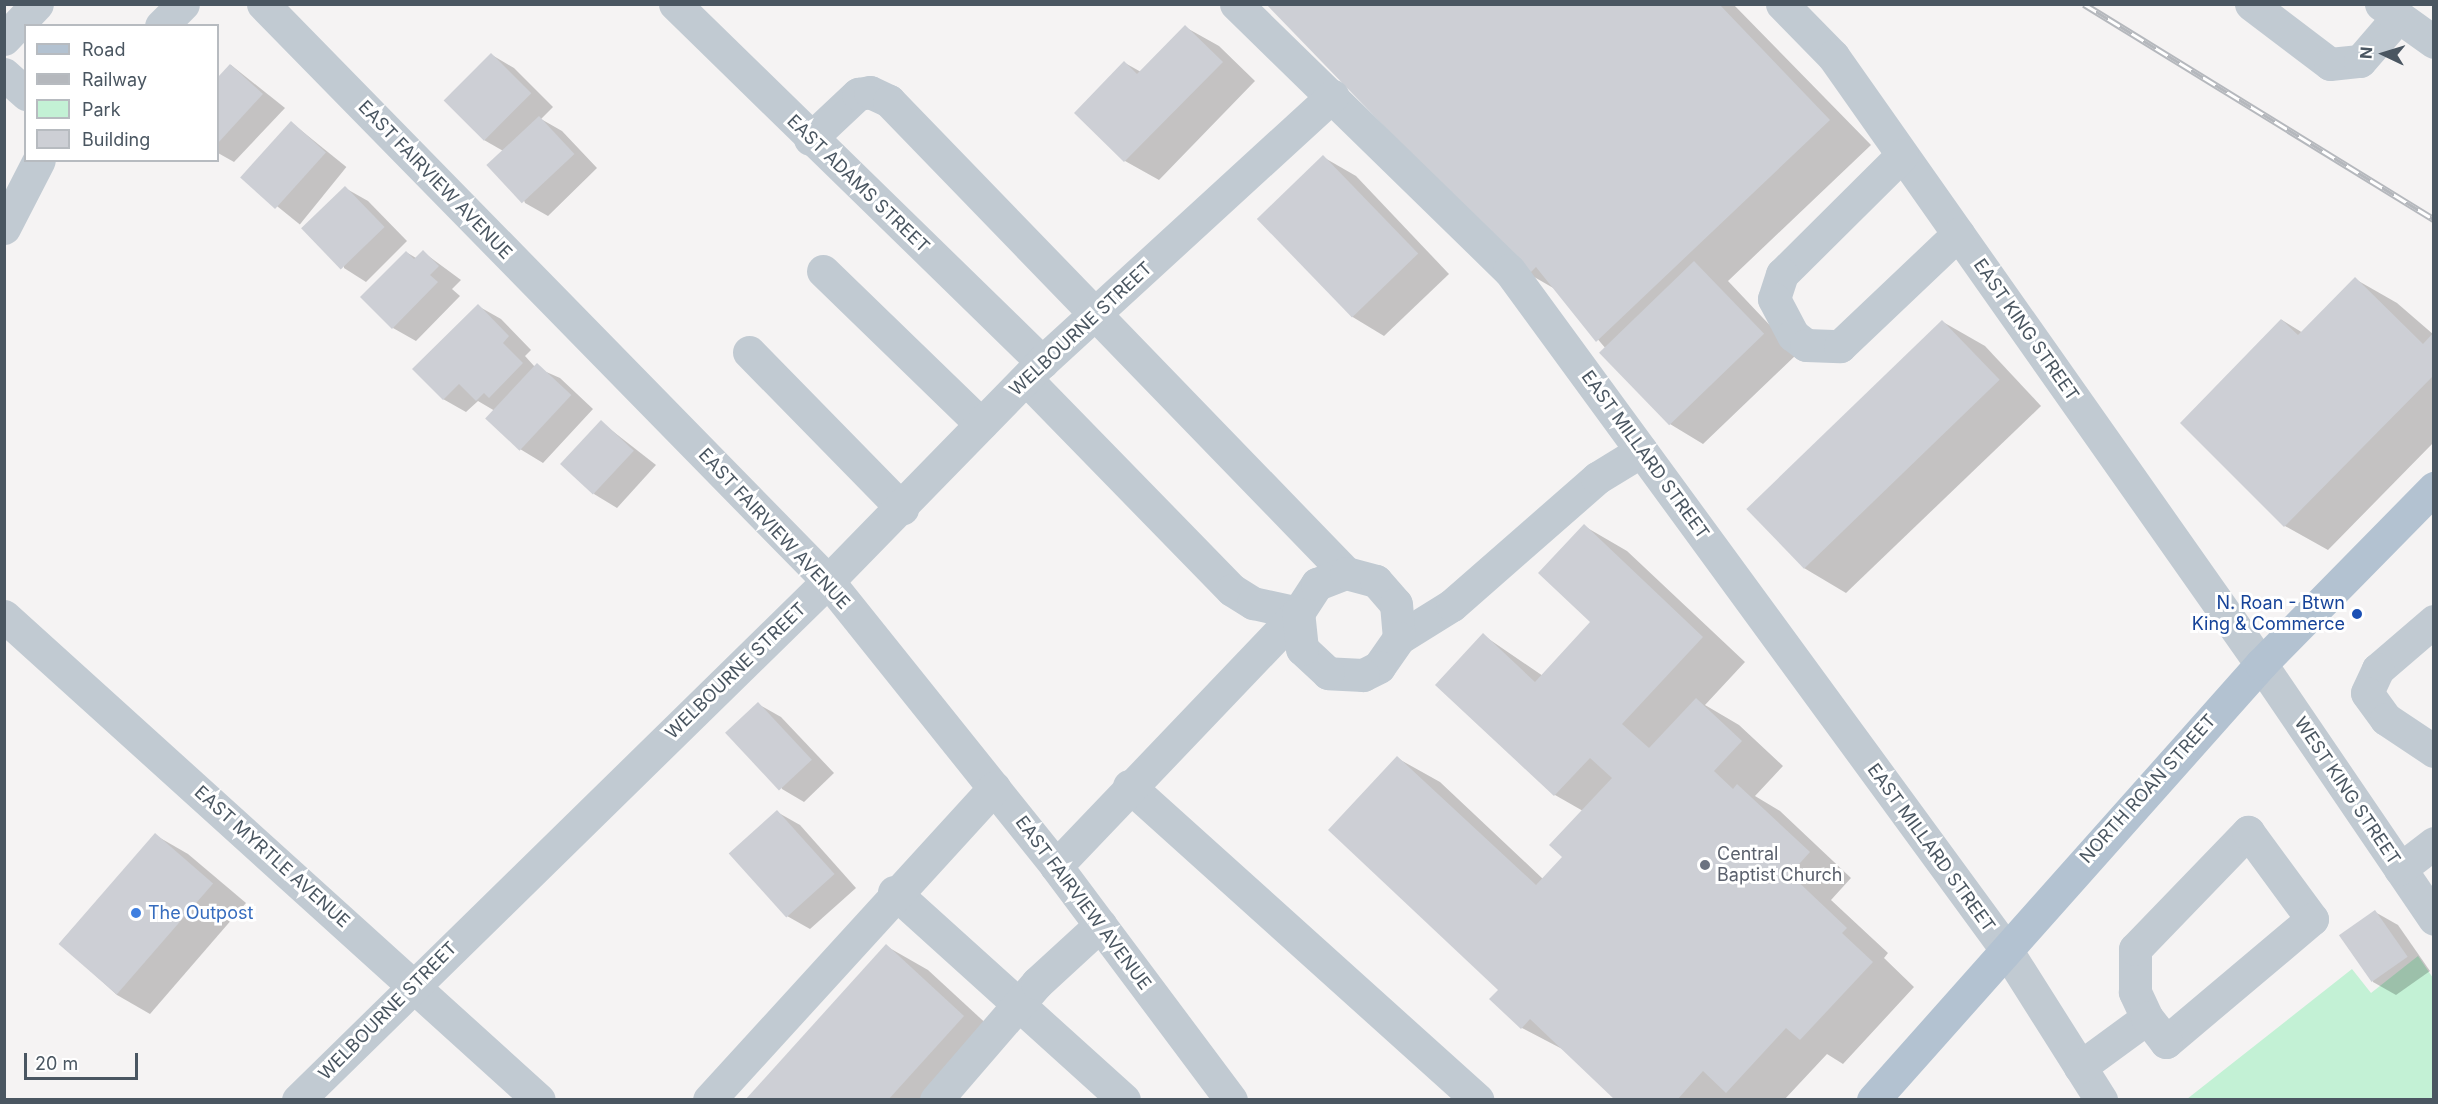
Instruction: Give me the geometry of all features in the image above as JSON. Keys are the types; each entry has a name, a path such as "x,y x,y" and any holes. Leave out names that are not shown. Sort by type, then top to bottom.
{"main road":[{"name":"NORTH ROAN STREET","path":"1873,1100 2005,948 2261,664 2433,488"}],"street":[{"path":"4,39 37,4"},
{"path":"163,24 183,4"},
{"name":"EAST FAIRVIEW AVENUE","path":"263,4 828,581 1056,866 1231,1100"},
{"name":"EAST ADAMS STREET","path":"675,4 810,139 1034,371 1232,590 1253,603 1298,613"},
{"name":"EAST MILLARD STREET","path":"1236,4 1509,270 2005,948 2101,1100"},
{"name":"EAST KING STREET","path":"1782,4 1833,56 2261,664"},
{"path":"2251,4 2330,63 2360,61 2389,11 2433,42"},
{"path":"4,74 24,92"},
{"path":"810,139 858,94 870,92 889,101 1346,573"},
{"name":"WELBOURNE STREET","path":"298,1100 902,508 1034,371 1332,96"},
{"path":"1902,155 1782,274 1774,299 1793,335 1806,345 1840,346 1958,234"},
{"path":"4,228 38,162"},
{"path":"823,271 981,424"},
{"path":"749,352 902,508"},
{"path":"1298,613 1302,649 1328,674 1363,675 1379,667 1399,638 1452,605 1597,478 1641,451"},
{"path":"1056,866 1129,786 1298,613 1317,584 1346,573 1362,575 1388,591 1400,620 1399,638"},
{"name":"EAST MYRTLE AVENUE","path":"4,616 414,984 539,1100"},
{"path":"2433,621 2378,669 2367,693 2386,719 2433,752"},
{"name":"WEST KING STREET","path":"2261,664 2433,919"},
{"path":"1129,786 1478,1100"},
{"path":"709,1100 894,892 994,788"},
{"path":"2248,832 2312,919 2166,1041 2147,1018 2135,992 2135,949 2248,832"},
{"path":"2400,869 2433,843"},
{"path":"894,892 1020,1003 1125,1100"},
{"path":"936,1100 1020,1003 1100,925"},
{"path":"2080,1067 2147,1018"}],"green space":[{"path":"2418,956 2433,978 2433,1099 2187,1099 2352,969 2371,993"}],"building":[{"path":"1266,4 1719,4 1830,120 1596,342 1536,267 1528,275"},
{"path":"1185,25 1223,62 1124,162 1074,113 1124,61 1137,74"},
{"path":"491,53 531,93 484,141 444,100"},
{"path":"230,64 263,94 219,142 219,76"},
{"path":"539,116 574,154 522,203 486,165"},
{"path":"291,121 326,152 275,209 240,177"},
{"path":"1323,155 1418,254 1352,317 1257,219"},
{"path":"345,186 385,227 341,269 301,228"},
{"path":"423,250 439,266 430,275 438,282 392,329 360,297 406,251 414,259"},
{"path":"1694,261 1764,334 1669,425 1599,353"},
{"path":"2355,277 2423,344 2434,332 2434,375 2284,527 2180,423 2281,319 2298,335"},
{"path":"478,304 509,336 503,343 523,363 489,398 484,393 476,401 459,384 443,400 412,369"},
{"path":"1942,320 2000,380 1804,569 1746,509"},
{"path":"537,363 571,395 520,451 485,419"},
{"path":"601,420 634,451 593,495 560,464"},
{"path":"1584,524 1703,637 1622,724 1649,748 1696,698 1742,741 1714,771 1733,789 1737,784 1810,852 1790,874 1847,928 1842,933 1873,962 1800,1040 1786,1028 1726,1093 1703,1071 1677,1100 1615,1100 1530,1019 1521,1029 1489,999 1498,990 1328,830 1397,756 1536,885 1562,857 1549,845 1612,778 1590,758 1554,796 1435,685 1483,633 1535,682 1590,622 1538,573"},
{"path":"758,702 812,760 779,790 725,733"},
{"path":"777,810 835,874 786,917 729,853"},
{"name":"The Outpost","path":"155,833 213,884 117,994 59,944"},
{"path":"2375,910 2408,957 2372,982 2339,935"},
{"path":"886,944 964,1016 888,1100 745,1100"}],"railway":[{"path":"2084,4 2434,219"}],"place":[{"name":"N. Roan - Btwn King & Commerce","path":"2357,614"},
{"name":"Central Baptist Church","path":"1705,865"},
{"name":"The Outpost","path":"136,913"}]}
